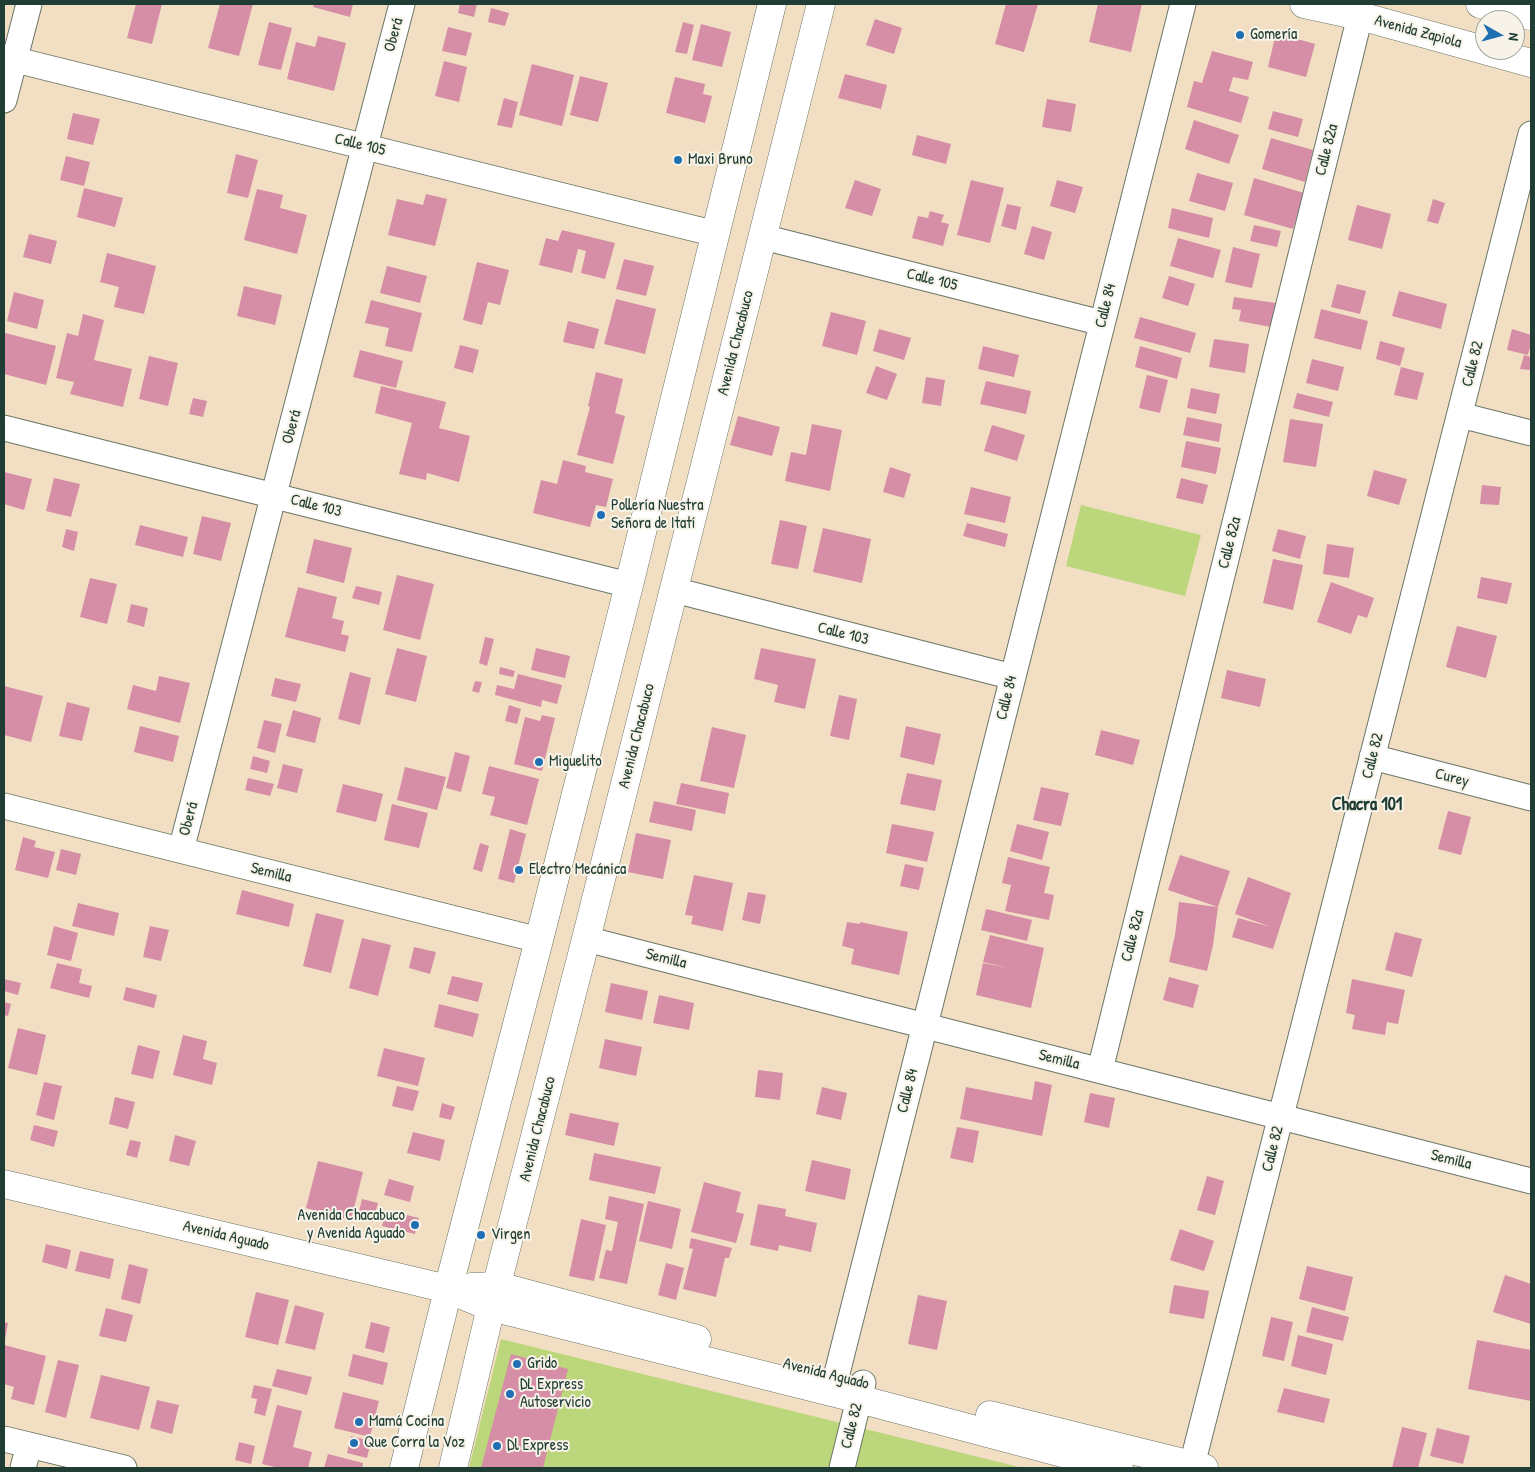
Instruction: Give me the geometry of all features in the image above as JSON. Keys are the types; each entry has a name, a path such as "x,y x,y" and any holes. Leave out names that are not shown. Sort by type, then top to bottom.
{"main road":[{"path":"404,1468 448,1288 539,940 772,4"},
{"name":"Avenida Chacabuco","path":"452,1468 822,4"},
{"name":"Avenida Zapiola","path":"1304,4 1360,16 1531,63"},
{"path":"1480,4 1531,16"},
{"name":"Avenida Aguado","path":"4,1184 448,1288 495,1297 834,1385 1198,1467"},
{"name":"Avenida Aguado","path":"861,1391 1118,1468"}],"street":[{"path":"4,100 9,58 28,4"},
{"name":"Oberá","path":"181,850 402,4"},
{"name":"Calle 84","path":"834,1385 1183,4"},
{"name":"Calle 82a","path":"1100,1070 1360,16"},
{"name":"Calle 105","path":"9,58 716,234"},
{"name":"Calle 82","path":"1198,1467 1281,1116 1531,134"},
{"name":"Calle 105","path":"763,237 1102,323"},
{"path":"1460,415 1531,433"},
{"name":"Calle 103","path":"4,428 628,585"},
{"name":"Calle 103","path":"674,590 1013,677"},
{"name":"Curey","path":"1372,757 1531,798"},
{"name":"Semilla","path":"4,806 539,940"},
{"name":"Semilla","path":"586,939 1531,1181"},
{"name":"Calle 82","path":"842,1468 861,1391"},
{"path":"4,1439 26,1457 124,1468"}],"green space":[{"path":"1081,505 1201,535 1185,596 1066,566"},
{"path":"501,1339 1023,1468 469,1468"}],"building":[{"path":"136,4 162,4 152,44 127,38"},
{"path":"220,4 253,4 239,56 208,48"},
{"path":"314,4 353,4 350,17 313,7"},
{"path":"460,4 477,4 474,17 458,13"},
{"path":"1006,4 1038,4 1024,52 995,44"},
{"path":"1098,4 1142,4 1131,52 1089,42"},
{"path":"491,8 509,13 505,26 488,22"},
{"path":"875,19 902,28 894,54 866,45"},
{"path":"269,22 292,28 281,70 258,65"},
{"path":"683,22 694,25 687,54 675,52"},
{"path":"701,24 731,32 722,67 692,60"},
{"path":"448,27 472,33 466,56 442,51"},
{"path":"1276,33 1315,44 1306,77 1268,67"},
{"path":"318,36 346,43 334,91 287,79 296,42 315,47"},
{"path":"1212,51 1253,62 1248,80 1233,77 1229,91 1249,97 1241,123 1187,107 1194,81 1202,83"},
{"path":"444,61 467,67 459,102 435,96"},
{"path":"532,64 574,75 562,126 519,115"},
{"path":"845,74 887,85 881,109 838,98"},
{"path":"580,76 608,83 598,122 570,115"},
{"path":"675,77 705,84 703,94 712,96 705,123 666,113"},
{"path":"504,98 518,102 512,128 497,125"},
{"path":"1047,99 1076,104 1071,132 1042,127"},
{"path":"1273,111 1303,119 1298,137 1268,129"},
{"path":"73,113 100,119 93,145 67,139"},
{"path":"1194,120 1239,135 1229,164 1185,149"},
{"path":"917,135 951,144 946,164 912,155"},
{"path":"1271,138 1313,150 1305,182 1262,169"},
{"path":"236,154 258,160 248,198 227,193"},
{"path":"66,156 90,162 84,186 60,180"},
{"path":"1197,173 1233,183 1225,211 1189,201"},
{"path":"1254,178 1304,193 1293,229 1244,215"},
{"path":"855,180 881,189 872,216 845,208"},
{"path":"971,180 1004,188 990,243 957,235"},
{"path":"1057,180 1083,187 1075,213 1050,206"},
{"path":"84,188 123,198 115,227 77,217"},
{"path":"257,189 283,195 280,208 307,215 297,254 244,240"},
{"path":"426,194 447,199 435,246 388,235 397,199 423,205"},
{"path":"1433,199 1445,203 1438,224 1427,221"},
{"path":"1007,204 1021,207 1016,230 1001,226"},
{"path":"1357,205 1391,214 1382,249 1348,240"},
{"path":"1172,208 1213,218 1209,238 1168,228"},
{"path":"930,211 944,215 941,222 949,224 943,246 912,238 918,216 928,218"},
{"path":"1254,225 1281,231 1277,247 1250,241"},
{"path":"1032,226 1052,232 1044,260 1024,254"},
{"path":"562,230 615,243 605,279 581,273 586,251 578,249 572,273 539,265 546,238 558,241"},
{"path":"29,234 57,241 51,264 23,257"},
{"path":"1178,238 1221,250 1213,278 1170,266"},
{"path":"1233,247 1260,254 1252,288 1225,282"},
{"path":"107,253 156,266 144,314 114,307 119,287 100,282"},
{"path":"624,259 654,266 646,296 616,289"},
{"path":"477,262 509,270 500,305 488,302 482,325 463,320"},
{"path":"387,266 427,276 420,303 380,293"},
{"path":"1169,276 1195,284 1188,306 1162,298"},
{"path":"1337,284 1366,291 1360,314 1331,307"},
{"path":"244,286 282,295 275,325 237,316"},
{"path":"1399,291 1447,304 1441,329 1392,316"},
{"path":"14,292 44,300 37,329 7,321"},
{"path":"1234,297 1276,303 1271,327 1239,321 1241,310 1232,309"},
{"path":"616,299 656,309 645,354 604,344"},
{"path":"371,300 422,313 412,352 385,346 389,328 365,323"},
{"path":"1321,309 1368,321 1361,350 1314,338"},
{"path":"831,312 866,321 857,355 822,346"},
{"path":"83,314 104,320 94,360 132,369 123,407 70,394 74,382 56,378 67,333 78,336"},
{"path":"1140,317 1196,333 1190,353 1134,338"},
{"path":"568,321 599,329 594,349 563,342"},
{"path":"879,329 911,338 904,360 873,351"},
{"path":"1512,329 1531,335 1528,355 1507,350"},
{"path":"5,333 56,346 46,385 4,374"},
{"path":"1214,339 1249,344 1245,373 1209,367"},
{"path":"1380,341 1405,348 1400,366 1376,359"},
{"path":"460,345 479,350 473,373 454,368"},
{"path":"983,346 1019,355 1014,377 978,369"},
{"path":"1140,346 1182,358 1177,379 1135,367"},
{"path":"360,350 403,361 396,388 353,377"},
{"path":"1524,355 1531,357 1531,370 1520,369"},
{"path":"149,356 178,363 168,406 139,399"},
{"path":"1312,359 1344,367 1338,391 1306,383"},
{"path":"876,366 897,374 887,400 866,393"},
{"path":"1401,367 1424,373 1417,400 1394,395"},
{"path":"596,372 623,379 615,413 625,416 613,464 577,455 590,407 588,406"},
{"path":"1147,375 1168,380 1160,413 1139,408"},
{"path":"926,377 945,380 941,406 922,403"},
{"path":"986,381 1031,391 1026,414 980,404"},
{"path":"381,386 446,402 439,428 470,436 459,482 427,473 426,480 399,474 412,423 375,413"},
{"path":"1191,388 1220,394 1216,414 1187,408"},
{"path":"1297,393 1333,402 1329,417 1293,408"},
{"path":"193,398 207,401 203,417 189,414"},
{"path":"738,416 780,427 772,456 730,445"},
{"path":"1187,417 1222,424 1219,442 1183,435"},
{"path":"1290,419 1323,424 1316,467 1283,462"},
{"path":"812,424 842,430 830,491 785,481 791,452 806,455"},
{"path":"992,425 1025,435 1017,461 984,451"},
{"path":"1186,441 1221,448 1216,474 1181,467"},
{"path":"563,460 586,466 585,472 613,479 606,507 596,505 590,527 533,513 541,480 557,484"},
{"path":"890,467 911,474 904,498 883,492"},
{"path":"1374,470 1407,479 1399,505 1367,496"},
{"path":"4,472 32,479 24,510 4,504"},
{"path":"54,478 80,484 71,517 46,511"},
{"path":"1181,478 1208,485 1203,504 1176,498"},
{"path":"1482,485 1501,487 1499,505 1480,504"},
{"path":"971,487 1011,497 1005,523 964,514"},
{"path":"202,516 231,523 221,561 193,554"},
{"path":"780,520 807,526 798,569 771,564"},
{"path":"967,523 1008,534 1005,547 963,536"},
{"path":"140,525 188,537 183,557 135,545"},
{"path":"823,528 871,539 862,583 813,572"},
{"path":"66,529 78,532 74,551 62,547"},
{"path":"1278,529 1306,536 1300,559 1272,551"},
{"path":"314,539 352,548 344,583 306,573"},
{"path":"1327,544 1354,548 1349,578 1323,574"},
{"path":"1273,559 1303,565 1293,610 1263,603"},
{"path":"397,575 434,584 420,640 383,630"},
{"path":"1481,577 1512,583 1507,604 1477,598"},
{"path":"90,578 117,584 107,624 80,617"},
{"path":"1331,582 1374,598 1367,618 1358,615 1351,634 1317,622"},
{"path":"356,586 382,592 379,605 352,598"},
{"path":"298,587 337,597 332,618 344,621 341,634 349,636 345,652 285,637"},
{"path":"131,604 148,608 144,627 127,622"},
{"path":"1457,626 1497,636 1486,678 1446,667"},
{"path":"485,637 494,639 487,666 479,663"},
{"path":"397,648 427,656 416,702 385,694"},
{"path":"536,648 570,656 565,678 531,670"},
{"path":"761,648 816,659 805,709 774,702 778,685 754,679"},
{"path":"500,667 515,671 513,677 499,674"},
{"path":"1227,670 1266,679 1260,707 1221,698"},
{"path":"350,672 371,678 360,725 338,719"},
{"path":"518,674 562,685 557,704 542,700 541,707 495,695 497,685 514,689"},
{"path":"159,676 190,683 180,723 127,709 133,685 156,691"},
{"path":"275,678 301,684 296,702 271,696"},
{"path":"475,681 482,682 479,693 472,691"},
{"path":"4,686 43,696 31,742 4,735"},
{"path":"839,695 857,699 849,740 830,736"},
{"path":"67,702 90,708 82,741 59,736"},
{"path":"509,705 521,709 517,724 505,721"},
{"path":"293,710 321,718 315,743 286,736"},
{"path":"542,715 555,718 542,771 514,764 525,717 540,721"},
{"path":"264,720 282,724 275,753 257,748"},
{"path":"140,726 179,736 173,762 134,752"},
{"path":"906,726 941,734 934,765 900,757"},
{"path":"712,727 746,735 734,788 700,781"},
{"path":"1101,730 1140,740 1133,765 1095,755"},
{"path":"455,752 470,756 461,792 446,788"},
{"path":"253,756 270,761 267,773 250,769"},
{"path":"283,764 303,769 297,793 277,788"},
{"path":"489,766 539,779 527,825 490,815 495,797 482,794"},
{"path":"405,767 446,777 437,810 397,800"},
{"path":"907,773 942,780 935,811 900,804"},
{"path":"248,778 274,784 270,796 245,790"},
{"path":"681,783 729,793 725,814 676,804"},
{"path":"343,784 383,794 376,822 336,812"},
{"path":"1041,787 1069,793 1061,826 1033,820"},
{"path":"654,801 696,810 692,831 649,822"},
{"path":"392,804 428,813 419,848 384,840"},
{"path":"1448,811 1471,817 1461,855 1438,849"},
{"path":"892,824 934,832 927,862 886,853"},
{"path":"1017,824 1049,832 1042,860 1010,851"},
{"path":"510,829 526,834 514,883 498,879"},
{"path":"636,833 671,840 663,879 628,872"},
{"path":"23,837 36,841 34,847 55,852 48,878 15,870"},
{"path":"480,843 489,846 482,872 473,869"},
{"path":"61,849 81,854 76,875 56,870"},
{"path":"1180,855 1230,871 1218,907 1168,890"},
{"path":"1008,857 1050,867 1044,893 1054,895 1049,920 1005,911 1011,885 1002,883"},
{"path":"905,864 924,868 919,890 900,886"},
{"path":"694,875 733,883 723,931 691,924 693,916 685,915"},
{"path":"1248,877 1291,893 1273,949 1232,937 1238,918 1271,927 1235,914"},
{"path":"242,890 294,904 289,927 236,914"},
{"path":"748,892 766,895 760,924 742,920"},
{"path":"1179,902 1218,907 1213,945 1207,971 1169,962"},
{"path":"78,903 119,913 114,936 72,926"},
{"path":"986,909 1032,920 1027,941 981,930"},
{"path":"316,913 344,920 331,973 303,966"},
{"path":"847,922 860,924 860,922 908,932 899,975 851,964 854,949 842,946"},
{"path":"54,926 78,933 71,961 47,955"},
{"path":"150,926 169,930 161,961 143,957"},
{"path":"1395,932 1422,939 1412,977 1385,970"},
{"path":"990,935 1044,948 1031,1008 976,995 983,963 1008,968 983,962"},
{"path":"362,938 391,945 378,996 349,988"},
{"path":"414,947 436,952 430,974 409,968"},
{"path":"57,963 82,969 79,983 92,986 89,998 50,988"},
{"path":"452,976 483,983 478,1002 447,994"},
{"path":"1169,977 1199,985 1193,1008 1163,1000"},
{"path":"4,979 21,983 18,995 4,991"},
{"path":"1352,979 1405,990 1398,1024 1387,1022 1385,1035 1352,1029 1355,1015 1346,1013"},
{"path":"611,983 648,991 642,1020 605,1012"},
{"path":"126,987 157,995 154,1008 123,1000"},
{"path":"659,995 694,1003 689,1030 653,1023"},
{"path":"4,1002 11,1004 8,1016 4,1015"},
{"path":"439,1004 479,1014 473,1037 434,1027"},
{"path":"18,1028 46,1035 37,1075 8,1068"},
{"path":"183,1035 207,1041 203,1059 217,1063 212,1085 173,1075"},
{"path":"605,1039 642,1047 636,1076 599,1068"},
{"path":"138,1045 160,1051 153,1079 131,1074"},
{"path":"384,1048 425,1058 418,1086 377,1076"},
{"path":"758,1070 783,1073 780,1100 755,1097"},
{"path":"1035,1081 1052,1085 1042,1136 960,1119 966,1087 1032,1100"},
{"path":"44,1082 62,1086 54,1120 36,1115"},
{"path":"397,1086 419,1091 413,1111 392,1106"},
{"path":"822,1087 847,1093 841,1120 816,1114"},
{"path":"1090,1093 1115,1098 1109,1128 1084,1122"},
{"path":"115,1097 135,1102 128,1129 109,1124"},
{"path":"442,1103 455,1107 451,1120 439,1117"},
{"path":"570,1113 619,1123 614,1146 565,1135"},
{"path":"34,1125 58,1131 54,1147 30,1140"},
{"path":"957,1127 979,1131 973,1163 950,1158"},
{"path":"413,1132 445,1140 440,1161 407,1153"},
{"path":"175,1135 196,1141 189,1166 169,1161"},
{"path":"130,1140 141,1142 137,1158 126,1155"},
{"path":"594,1153 661,1167 655,1194 589,1180"},
{"path":"812,1160 851,1169 845,1200 805,1191"},
{"path":"318,1161 363,1172 351,1220 306,1208"},
{"path":"1207,1176 1224,1181 1215,1215 1197,1210"},
{"path":"389,1179 414,1186 410,1202 384,1195"},
{"path":"704,1182 741,1192 736,1212 744,1214 736,1243 691,1232"},
{"path":"609,1196 644,1204 627,1284 599,1278 606,1250 612,1251 618,1222 605,1219"},
{"path":"362,1199 378,1203 373,1222 357,1219"},
{"path":"648,1201 681,1209 672,1249 639,1241"},
{"path":"758,1204 786,1209 785,1216 817,1223 811,1252 779,1245 778,1251 750,1245"},
{"path":"386,1210 419,1218 415,1234 382,1226"},
{"path":"581,1219 606,1225 594,1281 569,1276"},
{"path":"1180,1229 1214,1241 1204,1271 1170,1260"},
{"path":"691,1238 732,1248 729,1258 725,1258 716,1297 683,1289 693,1249 689,1248"},
{"path":"46,1244 71,1250 67,1269 42,1262"},
{"path":"80,1251 114,1259 110,1279 75,1271"},
{"path":"666,1263 684,1268 676,1300 658,1295"},
{"path":"129,1264 148,1269 140,1304 121,1299"},
{"path":"1307,1266 1353,1277 1345,1311 1299,1299"},
{"path":"1505,1275 1531,1284 1531,1324 1493,1312"},
{"path":"1174,1285 1209,1291 1204,1319 1169,1313"},
{"path":"256,1292 289,1300 278,1345 245,1337"},
{"path":"918,1295 947,1301 937,1350 908,1344"},
{"path":"295,1305 324,1313 315,1350 285,1343"},
{"path":"1312,1307 1349,1317 1343,1341 1306,1332"},
{"path":"106,1308 133,1315 126,1342 99,1336"},
{"path":"1271,1317 1293,1322 1284,1361 1262,1356"},
{"path":"4,1322 8,1323 5,1340 4,1339"},
{"path":"371,1322 390,1327 384,1353 365,1348"},
{"path":"1298,1335 1333,1344 1326,1375 1291,1366"},
{"path":"1477,1340 1531,1350 1531,1401 1468,1389"},
{"path":"4,1345 46,1356 34,1405 11,1399 14,1387 4,1384"},
{"path":"353,1354 388,1363 383,1385 348,1376"},
{"path":"511,1354 568,1369 543,1468 481,1468"},
{"path":"58,1360 79,1365 66,1418 45,1412"},
{"path":"277,1369 312,1377 307,1395 272,1386"},
{"path":"101,1375 150,1387 139,1430 90,1418"},
{"path":"254,1385 272,1389 265,1416 254,1413 257,1399 251,1398"},
{"path":"1284,1388 1330,1399 1324,1423 1277,1412"},
{"path":"343,1392 379,1401 370,1437 334,1428"},
{"path":"157,1400 179,1405 172,1434 150,1428"},
{"path":"277,1405 302,1411 293,1447 312,1452 308,1468 279,1468 262,1464"},
{"path":"1402,1427 1427,1433 1418,1468 1392,1468"},
{"path":"1437,1428 1470,1436 1463,1464 1430,1456"},
{"path":"351,1436 371,1441 367,1458 347,1453"},
{"path":"239,1442 255,1446 251,1464 235,1460"},
{"path":"328,1454 363,1463 362,1468 324,1468"}],"place":[{"name":"Gomería","path":"1240,35"},
{"name":"Maxi Bruno","path":"678,160"},
{"name":"Pollería Nuestra Señora de Itatí","path":"601,515"},
{"name":"Miguelito","path":"539,762"},
{"name":"Electro Mecánica","path":"519,870"},
{"name":"Avenida Chacabuco y Avenida Aguado","path":"415,1225"},
{"name":"Virgen","path":"481,1235"},
{"name":"Grido","path":"517,1364"},
{"name":"DL Express Autoservicio","path":"510,1394"},
{"name":"Mamá Cocina","path":"359,1422"},
{"name":"Que Corra la Voz","path":"354,1443"},
{"name":"Dl Express","path":"497,1446"}],"district":[{"name":"Chacra 101","path":"1367,805"}]}
